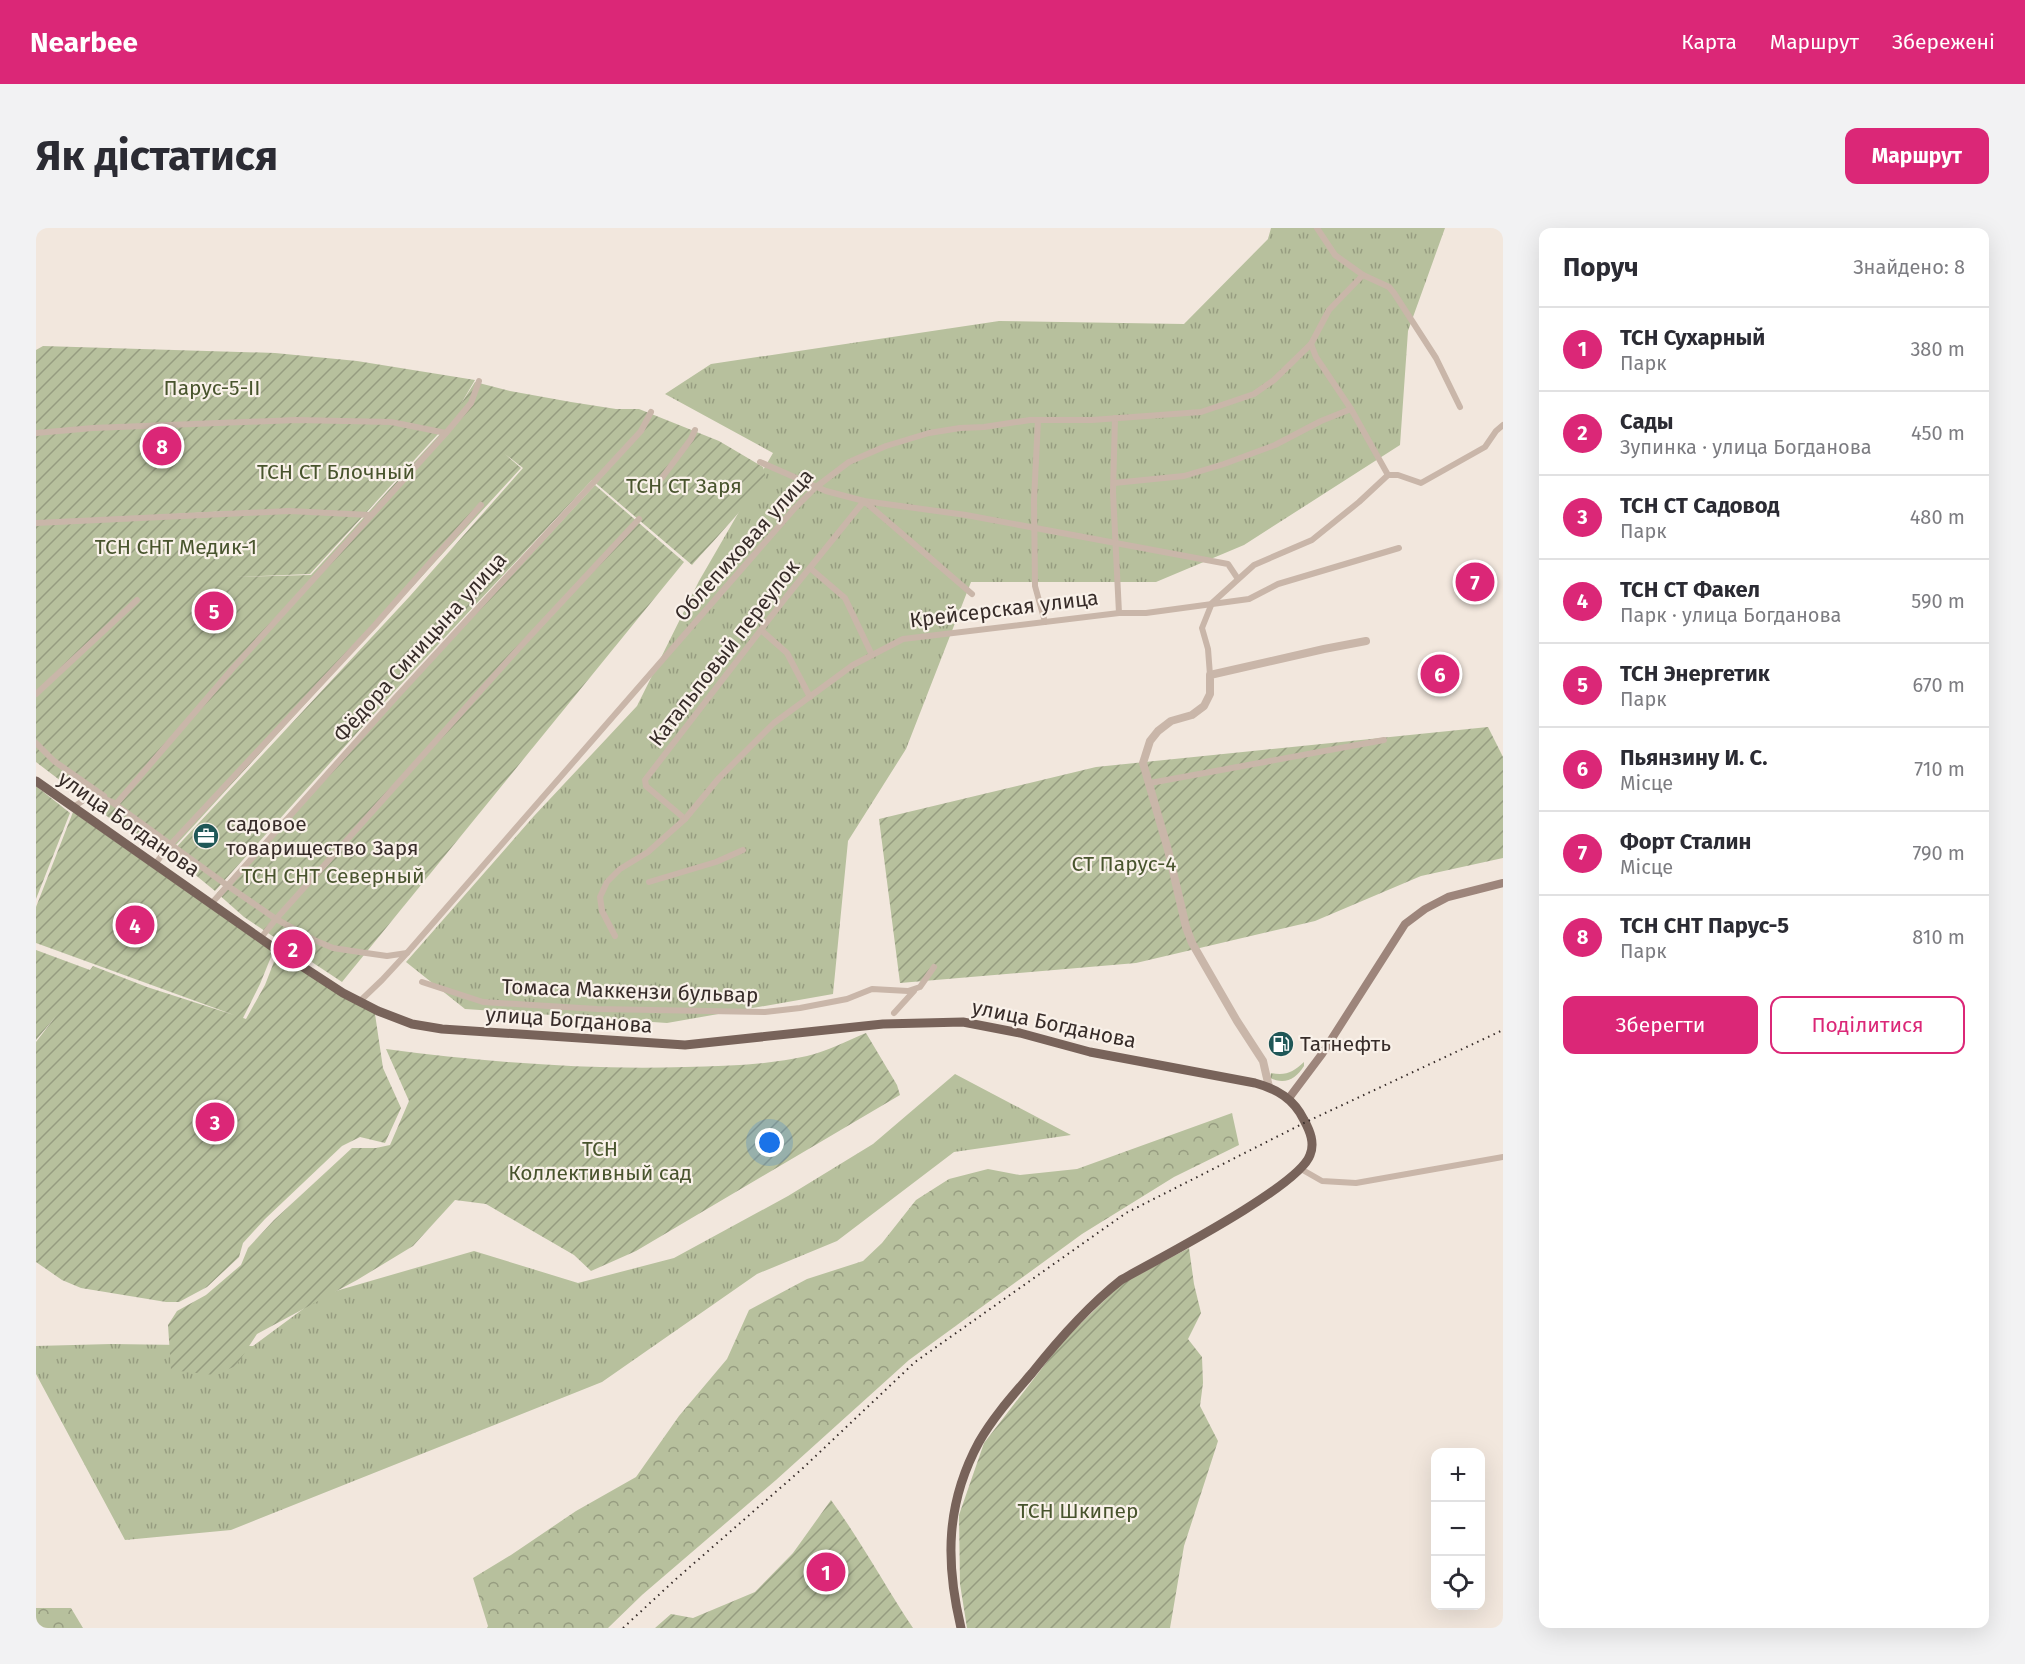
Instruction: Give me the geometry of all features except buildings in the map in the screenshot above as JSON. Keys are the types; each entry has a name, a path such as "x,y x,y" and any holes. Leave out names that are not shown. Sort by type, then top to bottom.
{"main road":[{"name":"улица Богданова","path":"36,781 260,939 359,1002 412,1024 442,1029 663,1044 709,1044 883,1024 963,1022 1020,1033 1090,1052 1269,1087 1288,1098 1300,1112 1312,1142 1311,1155 1301,1169"},
{"path":"1288,1098 1322,1054 1405,924 1425,909 1448,897 1503,883"},
{"path":"961,1628 955,1604 952,1574 952,1524 955,1499 980,1440 997,1416 1059,1340 1100,1296 1120,1280 1256,1202 1301,1169"}],"street":[{"path":"1317,228 1335,255 1362,275 1389,287 1394,293 1436,358 1460,407"},
{"name":"Облепиховая улица","path":"359,1002 406,953 771,535 816,487 849,462 886,446 929,433 1038,420 1202,412 1254,394 1274,380 1311,344 1329,310 1362,275"},
{"path":"1311,344 1316,357 1351,409 1388,475"},
{"path":"116,804 233,668 446,433 471,403 479,381"},
{"path":"1114,483 1184,476 1224,464 1275,445 1321,421 1351,409"},
{"name":"Фёдора Синицына улица","path":"210,904 397,696 641,431 651,412"},
{"path":"1115,418 1115,542 1119,613"},
{"path":"36,433 296,420 390,422 446,433"},
{"path":"1038,420 1034,527 1035,586 1045,622"},
{"path":"1269,1087 1263,1061 1192,943 1186,927 1143,763 1150,741 1158,730 1172,721 1192,715 1204,706 1210,694 1210,675 1208,649 1202,628 1212,603 1238,579 1254,565 1312,540 1388,475 1398,475 1421,483 1485,447 1503,425"},
{"path":"661,479 691,439 695,430"},
{"path":"760,462 816,487 864,501 966,515 1228,564 1238,579"},
{"path":"864,501 972,594"},
{"name":"Катальповый переулок","path":"685,819 646,786 645,780 864,501"},
{"path":"155,864 170,845 375,625 481,505"},
{"path":"36,524 289,511 370,515"},
{"path":"260,939 519,648 639,519"},
{"name":"Крейсерская улица","path":"615,936 602,911 600,897 607,882 620,869 648,852 685,819 719,778 774,723 853,665 903,639 1119,613 1146,613 1250,598 1278,584 1399,548"},
{"path":"810,568 846,597 872,655"},
{"path":"36,694 136,600"},
{"path":"762,630 787,653 810,697"},
{"path":"1210,675 1366,641"},
{"path":"1150,783 1384,740"},
{"path":"36,743 54,761 276,919 333,948 387,956 406,953"},
{"path":"73,807 94,794 116,804"},
{"path":"649,882 716,862 743,850"},
{"path":"894,1013 912,992 920,987 934,967"},
{"name":"Томаса Маккензи бульвар","path":"422,982 483,1002 689,1012 765,1012 847,999 872,989 908,991 920,987"},
{"path":"1301,1169 1322,1181 1356,1183 1503,1157"}],"green space":[{"path":"1271,228 1445,228 1408,331 1400,445 1244,545 1156,582 971,582 906,749 848,841 833,994 667,1023 465,1009 406,962 534,816 637,706 699,581 773,453 665,394 711,364 999,321 1184,324 1268,239"},
{"path":"43,346 275,353 357,361 475,380 459,407 475,382 571,402 616,409 639,409 719,441 763,467 765,476 744,506 692,565 592,480 392,694 215,891 170,854 410,596 523,468 505,454 521,468 165,857 36,762 36,525 229,511 36,522 36,350","holes":["441,433 311,575 234,577 310,574"]},
{"name":"ТСН СНТ Северный","path":"595,485 684,562 342,982 244,917 217,893"},
{"name":"СТ Парус-4","path":"1488,727 1503,757 1503,858 1421,876 1315,921 1136,963 900,983 879,819 1096,767"},
{"path":"36,786 70,813 36,899"},
{"path":"73,812 273,952 243,1018 246,1019 265,985 277,954 375,1014 383,1068 401,1108 385,1143 360,1137 342,1146 265,1219 243,1243 239,1257 207,1287 179,1302 166,1302 81,1288 62,1280 36,1262 36,1042 56,1016 36,1040 36,950 90,970 93,966 147,987 234,1015 36,943 36,907"},
{"name":"ТСН Коллективный сад","path":"866,1033 897,1085 900,1095 636,1251 591,1271 574,1255 486,1204 455,1200 413,1246 357,1280 257,1334 236,1366 214,1375 171,1370 168,1325 177,1311 206,1295 241,1265 248,1248 274,1220 352,1148 376,1148 390,1145 409,1101 386,1049 460,1058 573,1066 648,1068 716,1066 762,1063 807,1056"},
{"path":"1304,1062 1301,1071 1290,1080 1281,1081 1270,1078 1271,1073 1289,1072"},
{"path":"955,1074 1071,1135 954,1152 837,1241 757,1274 602,1382 231,1530 125,1540 36,1374 36,1346 111,1344 253,1346 322,1295 474,1251 578,1283 674,1258 788,1196 873,1144"},
{"path":"1232,1113 1239,1145 1174,1177 1082,1234 909,1360 776,1480 642,1595 608,1628 487,1628 473,1578 576,1511 636,1477 679,1416 727,1359 749,1310 807,1279 863,1261 882,1243 916,1200 949,1179 988,1169 1020,1175 1077,1169"},
{"name":"ТСН Шкипер","path":"1189,1248 1201,1313 1188,1339 1202,1357 1203,1383 1200,1406 1218,1441 1184,1546 1170,1628 967,1628 960,1584 959,1515 984,1443 1063,1341 1121,1284"},
{"path":"831,1500 853,1531 913,1628 655,1628 671,1614 693,1618 755,1592 793,1553"},
{"path":"36,1608 71,1608 83,1628 36,1628"}],"railway":[{"path":"623,1628 802,1469 915,1362 1126,1213 1306,1122 1503,1030"}],"place":[{"name":"ТСН СНТ Парус-5","path":"162,446"},
{"name":"Форт Сталин","path":"1475,582"},
{"name":"ТСН Энергетик","path":"214,611"},
{"name":"Пьянзину И. С.","path":"1440,674"},
{"name":"садовое товарищество Заря","path":"206,836"},
{"name":"ТСН СТ Факел","path":"135,925"},
{"name":"Сады","path":"293,949"},
{"name":"Татнефть","path":"1281,1044"},
{"name":"ТСН СТ Садовод","path":"215,1122"},
{"name":"ТСН Сухарный","path":"826,1572"}],"park label":[{"name":"Парус-5-II","path":"212,388"},
{"name":"ТСН СТ Блочный","path":"336,472"},
{"name":"ТСН СТ Заря","path":"684,486"},
{"name":"ТСН СНТ Медик-1","path":"176,547"}]}
